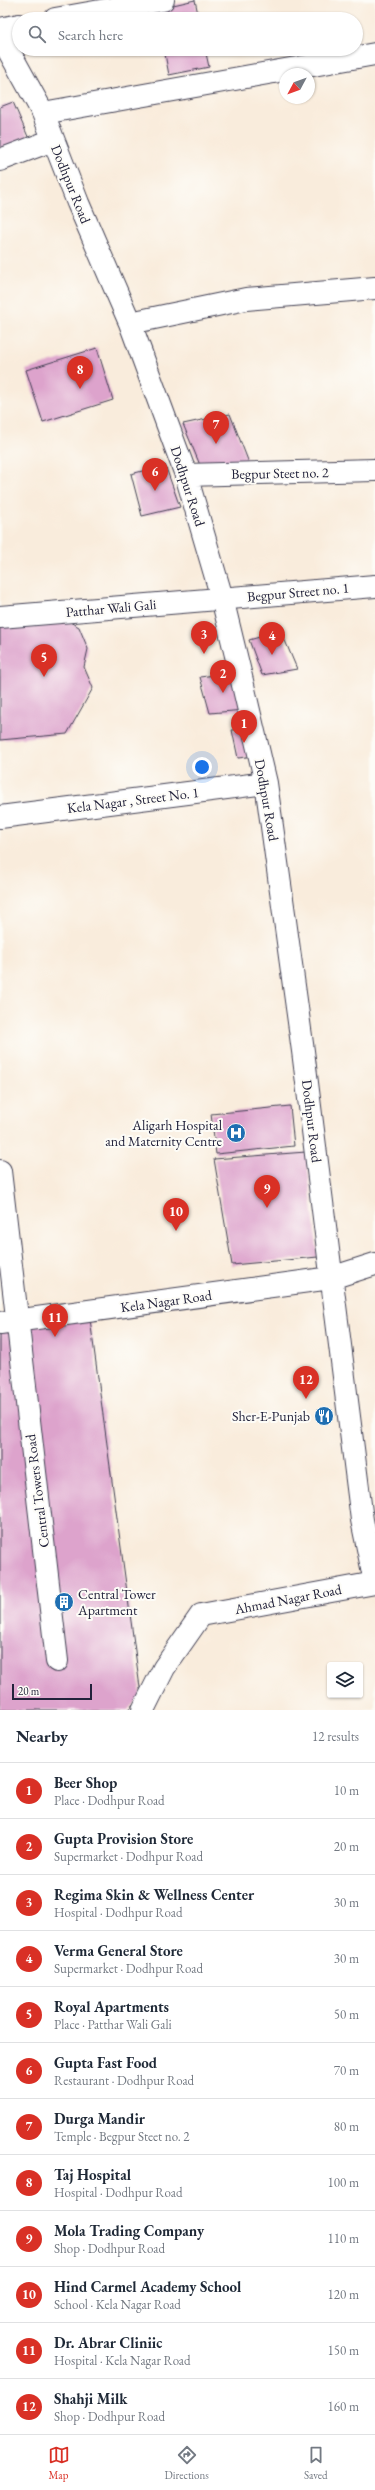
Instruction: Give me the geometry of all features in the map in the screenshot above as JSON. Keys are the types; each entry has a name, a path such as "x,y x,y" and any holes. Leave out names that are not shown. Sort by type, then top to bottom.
{"street":[{"path":"95,12 163,0"},
{"path":"0,29 12,26"},
{"name":"Dodhpur Road","path":"0,35 43,113 130,323 186,475 222,598 266,783 362,1520 375,1582"},
{"path":"43,113 375,54"},
{"path":"0,160 53,140"},
{"path":"130,323 246,299 375,288"},
{"name":"Begpur Steet no. 2","path":"186,475 375,470"},
{"name":"Begpur Street no. 1","path":"222,598 375,586"},
{"name":"Patthar Wali Gali","path":"0,617 222,598"},
{"name":"Kela Nagar , Street No. 1","path":"0,817 266,783"},
{"name":"Central Towers Road","path":"0,1171 8,1322 57,1660"},
{"name":"Kela Nagar Road","path":"8,1322 331,1278 375,1264"},
{"name":"Ahmad Nagar Road","path":"143,1710 164,1668 201,1615 375,1582"}],"building":[{"path":"195,0 198,12 157,12 156,9"},
{"path":"165,56 207,56 209,67 169,75"},
{"path":"13,102 29,139 0,149 0,107"},
{"path":"97,348 113,400 43,422 26,370"},
{"path":"230,414 249,463 200,465 183,424"},
{"path":"165,465 180,507 142,516 131,474"},
{"path":"66,620 79,627 88,649 84,667 93,688 67,734 0,740 0,626"},
{"path":"281,631 297,669 262,675 249,640"},
{"path":"237,672 244,710 210,713 200,677"},
{"path":"251,729 255,756 238,758 232,730"},
{"path":"290,1106 294,1146 216,1154 211,1114"},
{"path":"306,1152 318,1257 232,1265 214,1159"},
{"name":"Central Tower Apartment","path":"90,1319 141,1695 128,1710 0,1710 0,1330"}],"place":[{"name":"Taj Hospital","path":"80,389"},
{"name":"Durga Mandir","path":"216,444"},
{"name":"Gupta Fast Food","path":"155,491"},
{"name":"Regima Skin & Wellness Center","path":"204,654"},
{"name":"Verma General Store","path":"272,655"},
{"name":"Royal Apartments","path":"44,677"},
{"name":"Gupta Provision Store","path":"223,693"},
{"name":"Beer Shop","path":"244,743"},
{"name":"Aligarh Hospital and Maternity Centre","path":"236,1133"},
{"name":"Mola Trading Company","path":"267,1208"},
{"name":"Hind Carmel Academy School","path":"176,1231"},
{"name":"Dr. Abrar Cliniic","path":"55,1337"},
{"name":"Shahji Milk","path":"306,1399"},
{"name":"Sher-E-Punjab","path":"324,1416"},
{"name":"Central Tower Apartment","path":"64,1602"}]}
